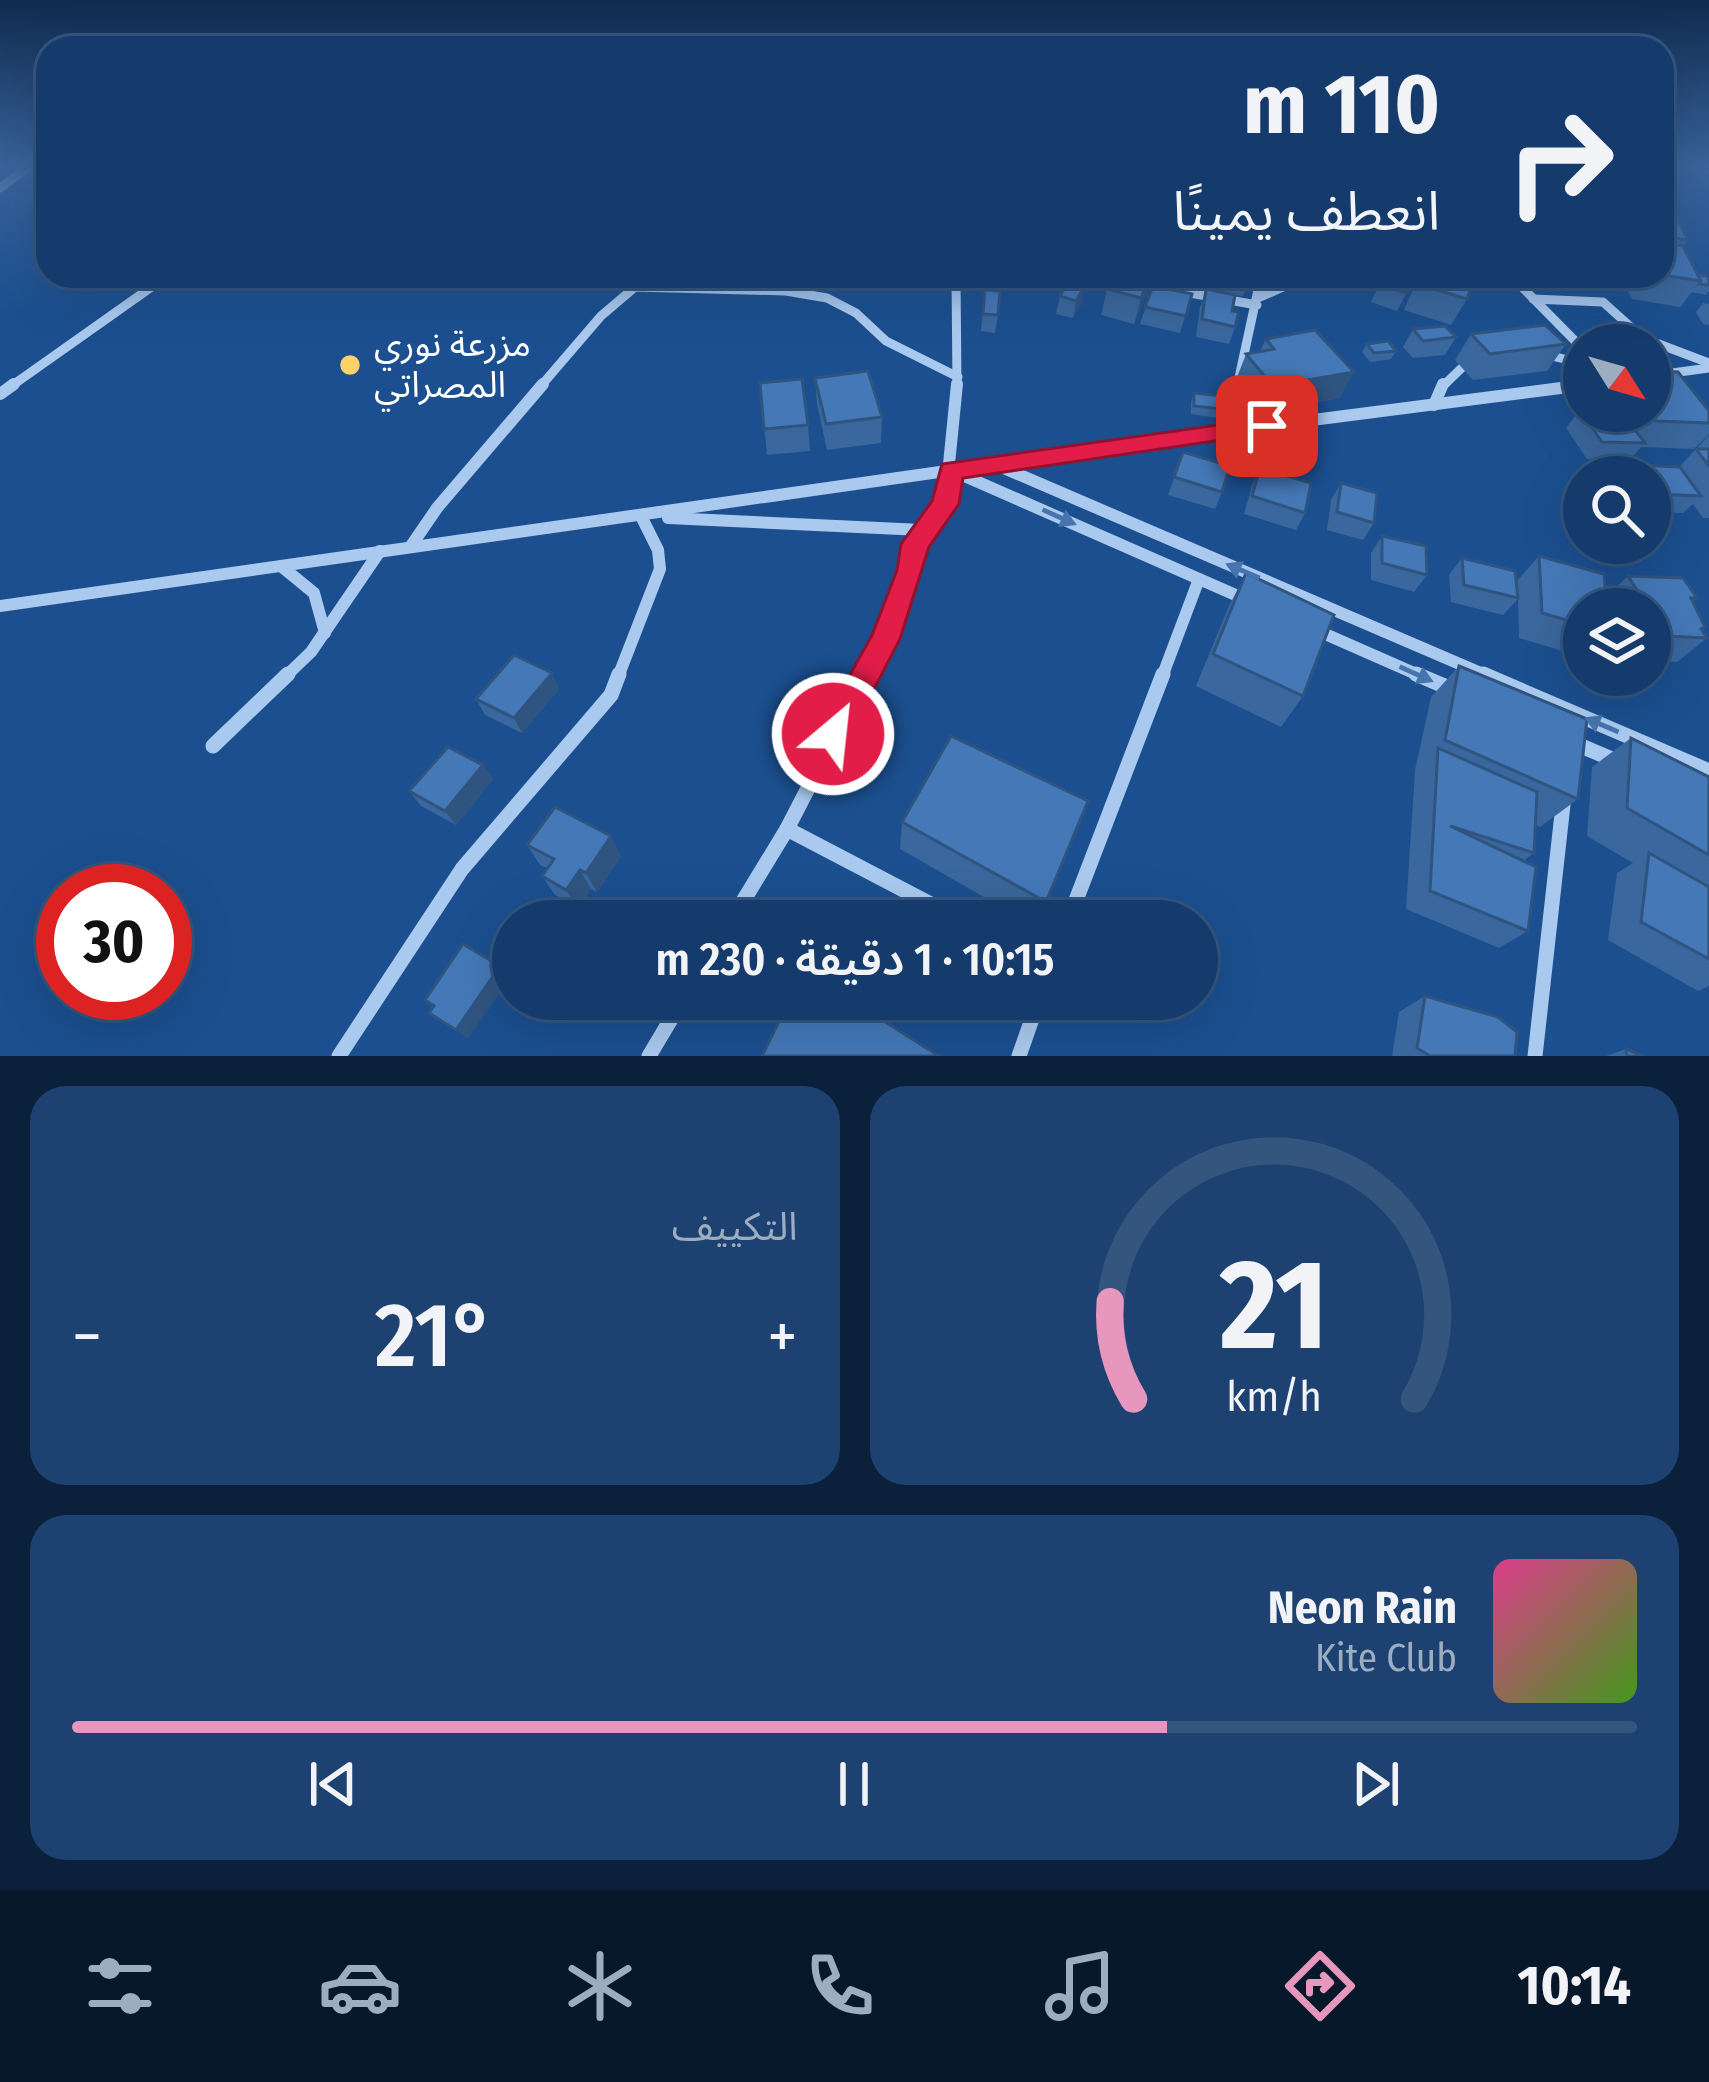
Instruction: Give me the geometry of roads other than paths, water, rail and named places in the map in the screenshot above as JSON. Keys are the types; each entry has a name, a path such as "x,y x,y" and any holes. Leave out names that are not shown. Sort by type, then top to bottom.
{"street":[{"path":"0,394 150,288"},
{"path":"411,546 436,508 581,339 616,300 634,288"},
{"path":"673,288 786,291 827,298 856,313 886,341 958,377"},
{"path":"743,900 787,829 885,639 922,530 945,504 958,377 956,288"},
{"path":"1170,288 1257,302 1284,288"},
{"path":"1227,431 1259,288"},
{"path":"1523,288 1563,329"},
{"path":"1534,299 1603,302 1625,324"},
{"path":"1532,351 1563,359"},
{"path":"1671,351 1709,365"},
{"path":"1434,405 1445,380 1481,352"},
{"path":"1671,372 1709,365"},
{"path":"0,606 1227,431 1563,388"},
{"path":"995,464 1709,771"},
{"path":"952,470 1264,607"},
{"path":"645,517 806,529 922,530"},
{"path":"339,1056 462,869 611,694 660,569 645,517"},
{"path":"213,746 325,634 380,550"},
{"path":"279,565 308,583 318,596 326,611 325,634"},
{"path":"1075,900 1199,579"},
{"path":"1308,626 1483,703"},
{"path":"1548,731 1646,774"},
{"path":"1567,763 1570,741"},
{"path":"1535,1056 1565,786"},
{"path":"787,829 923,900"},
{"path":"649,1056 670,1020"},
{"path":"1019,1056 1032,1020"}],"place":[{"name":"مزرعة نوري المصراتي","path":"350,365"}]}
